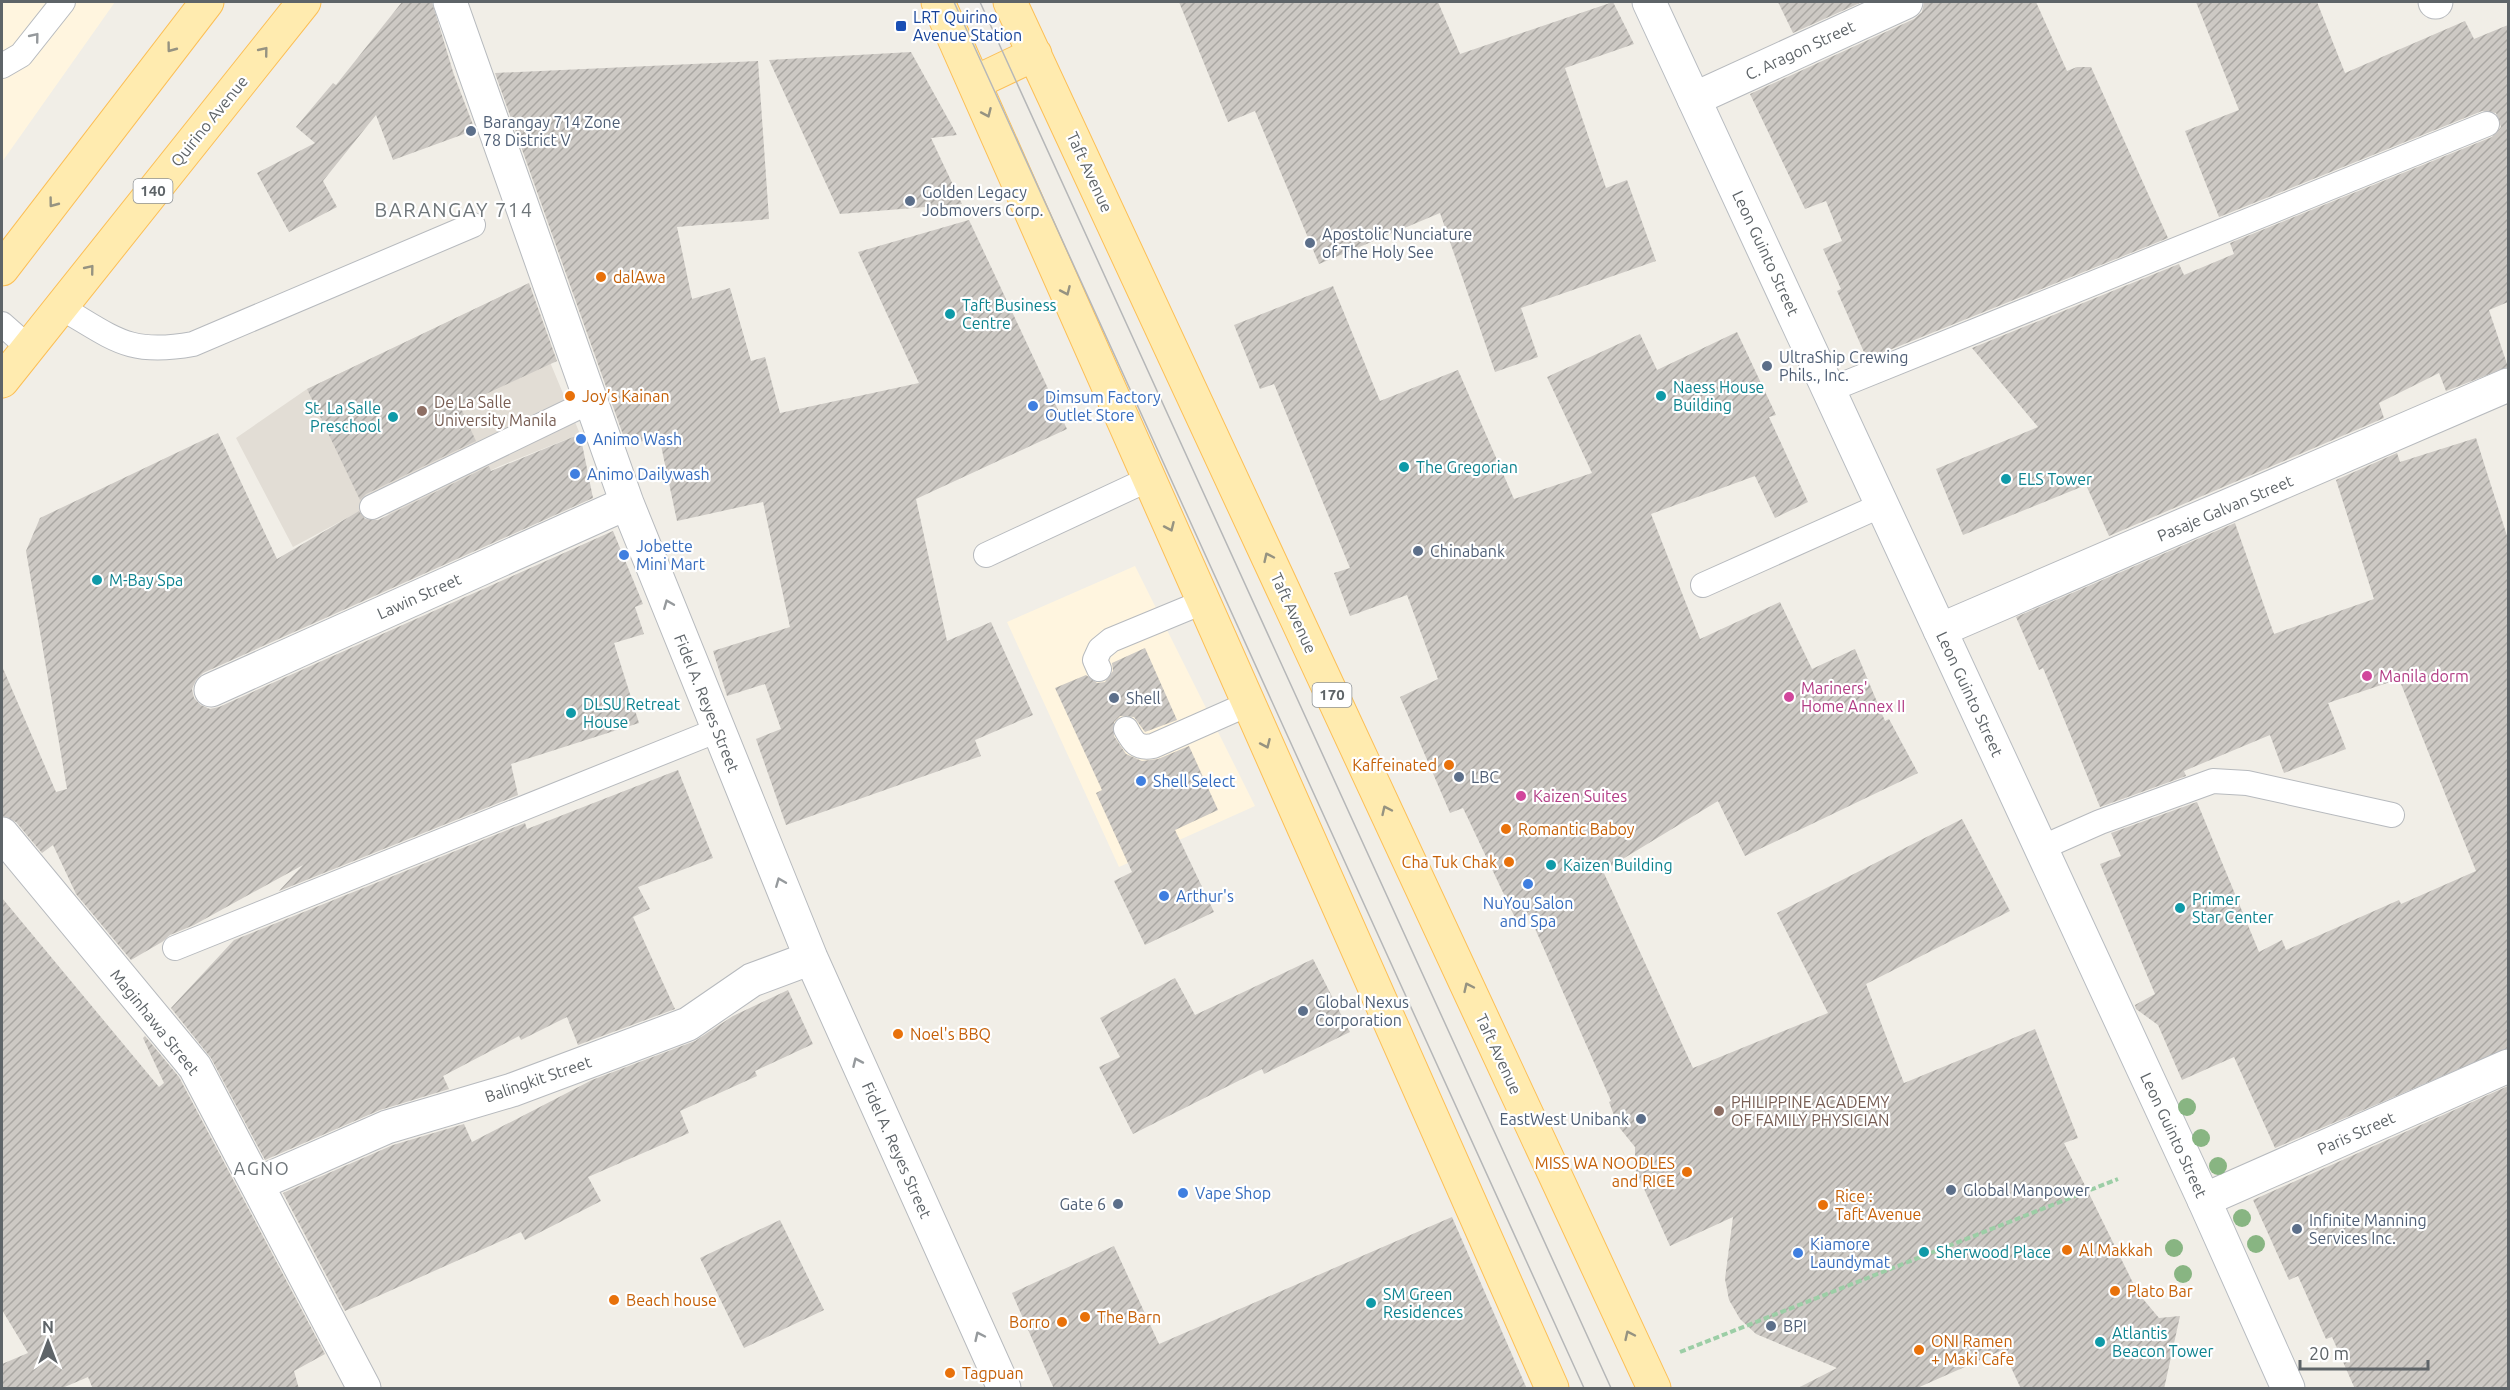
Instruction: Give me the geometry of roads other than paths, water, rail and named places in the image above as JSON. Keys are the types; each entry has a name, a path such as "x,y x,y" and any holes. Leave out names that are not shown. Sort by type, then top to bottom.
{"main road":[{"path":"2,269 207,2"},
{"name":"Quirino Avenue","path":"2,381 304,2"},
{"path":"938,2 1552,1389"},
{"name":"Taft Avenue","path":"1010,2 1654,1389"},
{"path":"974,83 1035,54"}],"street":[{"name":"Fidel A. Reyes Street","path":"450,2 627,503 811,958 1004,1389"},
{"name":"Leon Guinto Street","path":"1649,2 2204,1200 2288,1389"},
{"name":"C. Aragon Street","path":"1694,99 1906,2"},
{"name":"Pasaje Galvan Street","path":"1940,630 2508,386"},
{"name":"Lawin Street","path":"211,690 627,503"},
{"name":"Maginhawa Street","path":"2,834 195,1067 363,1389"},
{"name":"Balingkit Street","path":"257,1184 387,1127 512,1090 688,1024 752,980 811,958"},
{"name":"Paris Street","path":"2204,1200 2508,1066"}],"lane":[{"path":"2,66 21,54 63,2"},
{"path":"1829,390 2487,124"},
{"path":"60,306 127,346 162,350 193,344 473,225"},
{"path":"2,324 28,347"},
{"path":"372,507 591,401"},
{"path":"986,555 1149,479"},
{"path":"1702,585 1882,505"},
{"path":"1099,669 1095,660 1100,649 1110,640 1203,602"},
{"path":"1126,729 1134,744 1143,748 1153,746 1248,704"},
{"path":"175,948 718,730"},
{"path":"2041,848 2100,822 2212,781 2247,783 2392,815"}],"tram line":[{"path":"954,2 1584,1388"},
{"path":"980,2 1611,1388"}],"place":[{"name":"LRT Quirino Avenue Station","path":"901,26"},
{"name":"Barangay 714 Zone 78 District V","path":"471,131"},
{"name":"Golden Legacy Jobmovers Corp.","path":"910,201"},
{"name":"Apostolic Nunciature of The Holy See","path":"1310,243"},
{"name":"dalAwa","path":"601,277"},
{"name":"Taft Business Centre","path":"950,314"},
{"name":"UltraShip Crewing Phils., Inc.","path":"1767,366"},
{"name":"Joy’s Kainan","path":"570,396"},
{"name":"Naess House Building","path":"1661,396"},
{"name":"Dimsum Factory Outlet Store","path":"1033,406"},
{"name":"De La Salle University Manila","path":"422,411"},
{"name":"St. La Salle Preschool","path":"393,417"},
{"name":"Animo Wash","path":"581,439"},
{"name":"The Gregorian","path":"1404,467"},
{"name":"Animo Dailywash","path":"575,474"},
{"name":"ELS Tower","path":"2006,479"},
{"name":"Chinabank","path":"1418,551"},
{"name":"Jobette Mini Mart","path":"624,555"},
{"name":"M-Bay Spa","path":"97,580"},
{"name":"Manila dorm","path":"2367,676"},
{"name":"Mariners' Home Annex II","path":"1789,697"},
{"name":"Shell","path":"1114,698"},
{"name":"DLSU Retreat House","path":"571,713"},
{"name":"Kaffeinated","path":"1449,765"},
{"name":"LBC","path":"1459,777"},
{"name":"Shell Select","path":"1141,781"},
{"name":"Kaizen Suites","path":"1521,796"},
{"name":"Romantic Baboy","path":"1506,829"},
{"name":"Cha Tuk Chak","path":"1509,862"},
{"name":"Kaizen Building","path":"1551,865"},
{"name":"NuYou Salon and Spa","path":"1528,884"},
{"name":"Arthur's","path":"1164,896"},
{"name":"Primer Star Center","path":"2180,908"},
{"name":"Global Nexus Corporation","path":"1303,1011"},
{"name":"Noel's BBQ","path":"898,1034"},
{"name":"PHILIPPINE ACADEMY OF FAMILY PHYSICIAN","path":"1719,1111"},
{"name":"EastWest Unibank","path":"1641,1119"},
{"name":"MISS WA NOODLES and RICE","path":"1687,1172"},
{"name":"Global Manpower","path":"1951,1190"},
{"name":"Vape Shop","path":"1183,1193"},
{"name":"Gate 6","path":"1118,1204"},
{"name":"Rice : Taft Avenue","path":"1823,1205"},
{"name":"Infinite Manning Services Inc.","path":"2297,1229"},
{"name":"Al Makkah","path":"2067,1250"},
{"name":"Sherwood Place","path":"1924,1252"},
{"name":"Kiamore Laundymat","path":"1798,1253"},
{"name":"Plato Bar","path":"2115,1291"},
{"name":"Beach house","path":"614,1300"},
{"name":"SM Green Residences","path":"1371,1303"},
{"name":"The Barn","path":"1085,1317"},
{"name":"Borro","path":"1062,1322"},
{"name":"BPI","path":"1771,1326"},
{"name":"Atlantis Beacon Tower","path":"2100,1342"},
{"name":"ONI Ramen + Maki Cafe","path":"1919,1350"},
{"name":"Tagpuan","path":"950,1373"}],"district":[{"name":"BARANGAY 714","path":"454,210"},
{"name":"AGNO","path":"262,1169"}]}
